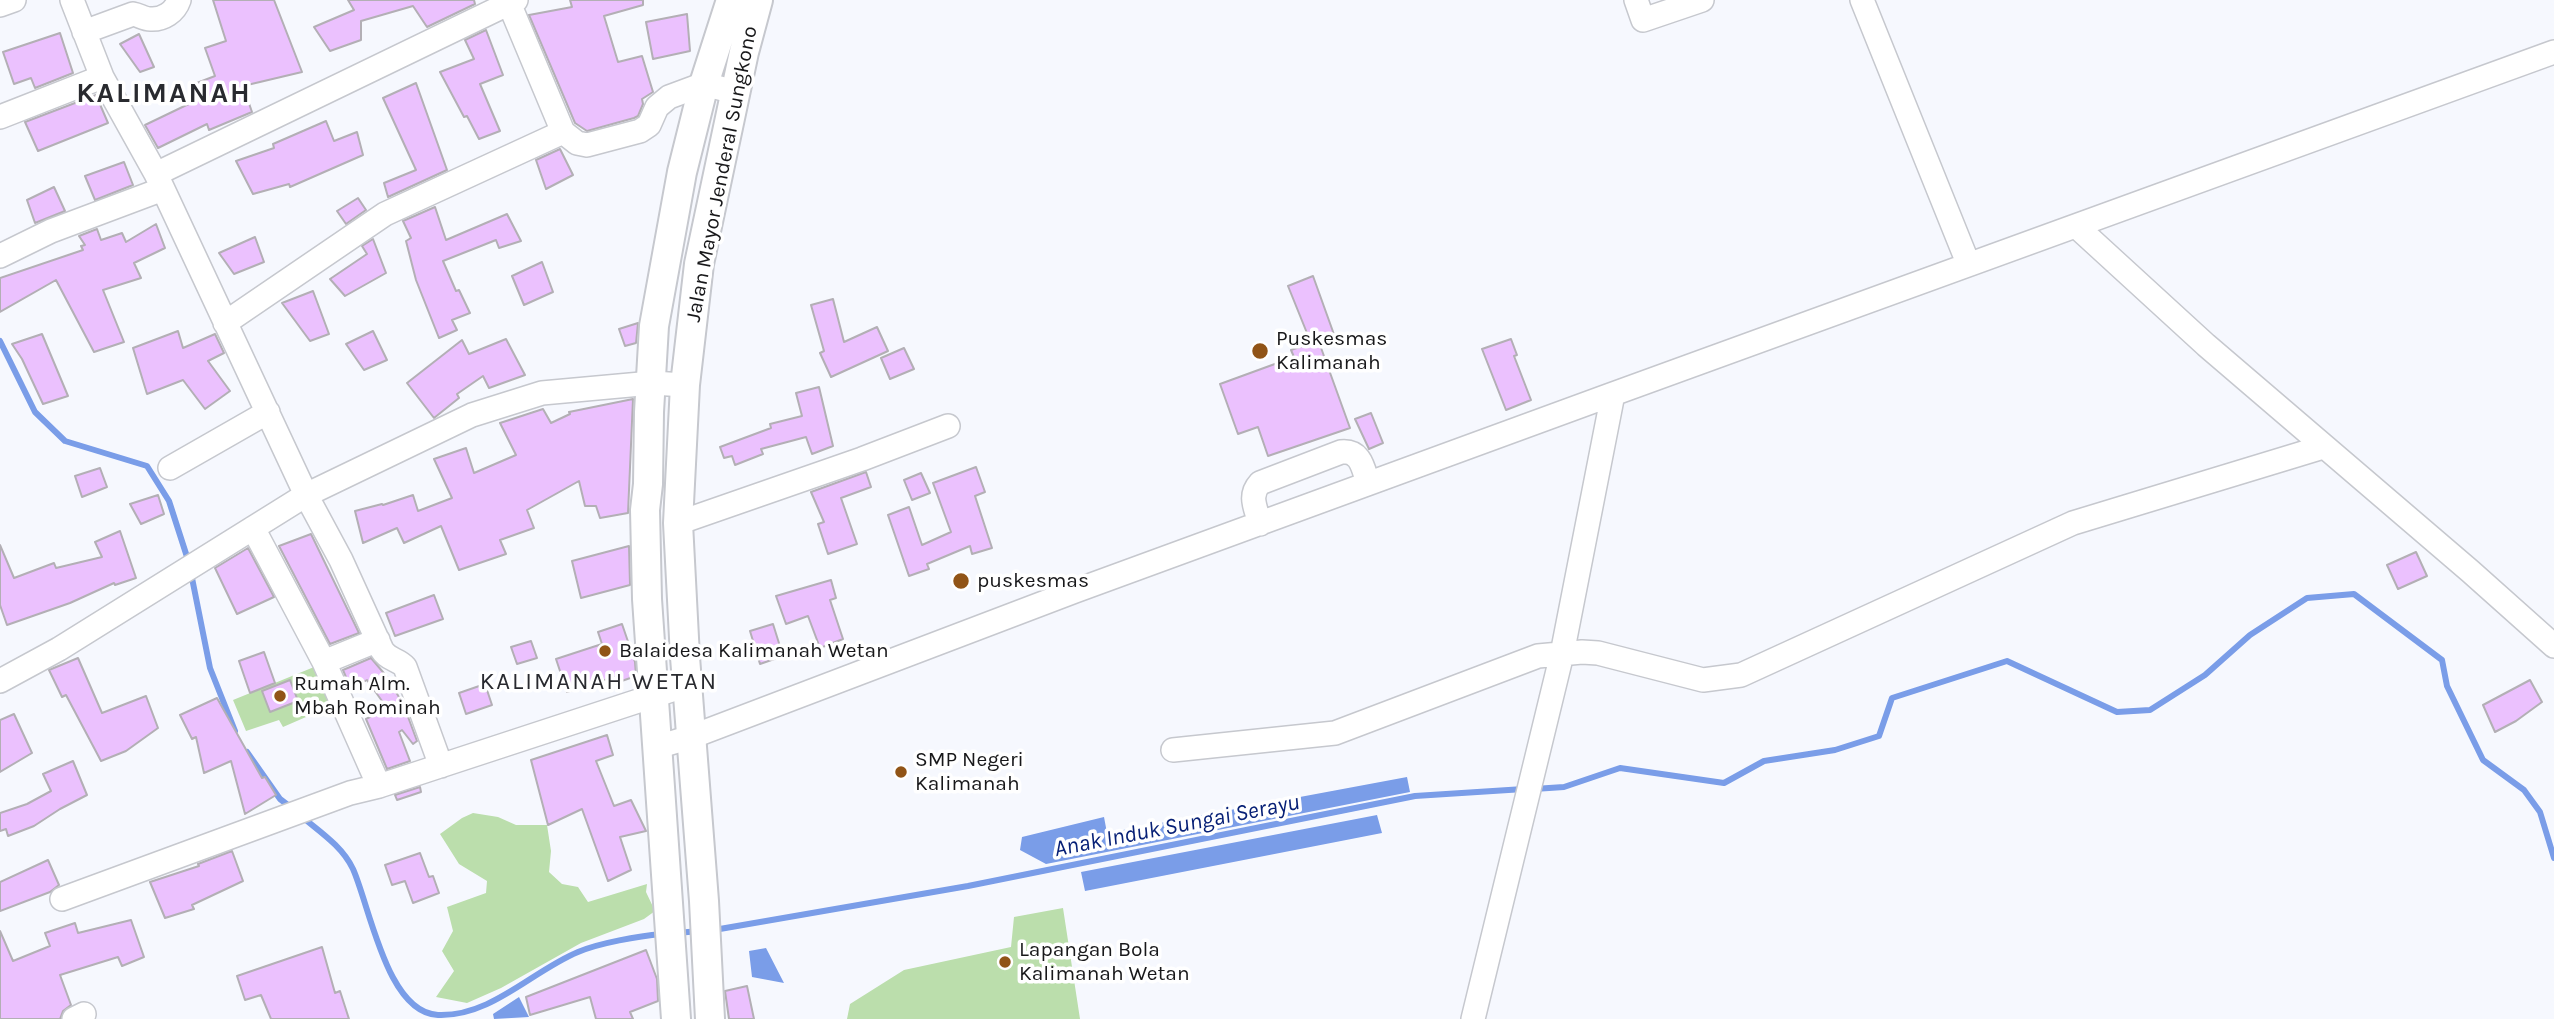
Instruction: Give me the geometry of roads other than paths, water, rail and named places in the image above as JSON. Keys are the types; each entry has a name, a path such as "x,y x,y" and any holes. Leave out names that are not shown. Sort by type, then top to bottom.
{"main road":[{"name":"Jalan Mayor Jenderal Sungkono","path":"676,1019 653,695 645,510 649,412 654,327 682,172 704,84 731,0"},
{"name":"Jalan Mayor Jenderal Sungkono","path":"710,1019 678,523 685,386 699,264 735,92 758,0"}],"street":[{"path":"0,5 14,0"},
{"path":"72,0 102,77 159,182 377,640 384,654 401,662 405,667 441,766"},
{"path":"84,32 133,14 146,19 163,18 177,6 179,0"},
{"path":"1636,0 1643,20 1702,0"},
{"path":"1862,0 1968,263"},
{"path":"0,256 159,182 512,2 563,132 577,143 587,145 640,131 649,125 662,102 704,84 735,92"},
{"path":"657,747 691,737 1074,591 1968,263 2554,52"},
{"path":"0,117 102,77"},
{"path":"225,323 386,214 563,132"},
{"path":"2076,226 2206,345 2470,570 2554,646"},
{"path":"0,681 59,649 306,495 472,415 542,393 652,383 685,386"},
{"path":"1473,1019 1562,654 1613,394"},
{"path":"170,468 268,412"},
{"path":"678,523 948,426"},
{"path":"1173,750 1335,733 1538,656 1598,653 1703,680 1741,675 2073,523 2323,447"},
{"path":"1261,524 1252,495 1260,483 1341,452 1350,452 1359,457 1368,483"},
{"path":"253,527 324,662 379,786"},
{"path":"324,662 377,640"},
{"path":"62,899 317,804 687,685"}],"water":[{"path":"1407,777 1410,792 1046,864 1020,850 1022,837 1104,817 1107,833"},
{"path":"1377,815 1382,833 1085,891 1081,872"},
{"path":"766,948 784,983 752,977 749,951"},
{"path":"519,997 529,1017 494,1019 493,1014"}],"waterway":[{"name":"Anak Induk Sungai Serayu","path":"0,341 35,412 65,441 147,466 169,501 189,563"},
{"name":"Anak Induk Sungai Serayu","path":"191,573 210,668 235,731"},
{"name":"Anak Induk Sungai Serayu","path":"1534,789 1564,787 1620,768 1724,783 1764,761 1835,750 1879,736 1892,698 2007,661 2117,712 2150,710 2205,675 2250,635 2307,598 2354,594 2442,660 2447,686 2483,760 2524,790 2540,812 2554,858"},
{"name":"Anak Induk Sungai Serayu","path":"247,752 280,799 293,809"},
{"name":"Anak Induk Sungai Serayu","path":"714,930 968,886 1415,796 1524,789"},
{"name":"Anak Induk Sungai Serayu","path":"301,816 343,853 353,869 393,978 406,997 420,1010 438,1015 476,1009 578,952 619,940 662,934"},
{"name":"Anak Induk Sungai Serayu","path":"676,933 700,931"}],"place":[{"name":"Puskesmas Kalimanah","path":"1260,351"},
{"name":"puskesmas","path":"961,581"},
{"name":"Balaidesa Kalimanah Wetan","path":"605,651"},
{"name":"Rumah Alm. Mbah Rominah","path":"280,696"},
{"name":"SMP Negeri Kalimanah","path":"901,772"},
{"name":"Lapangan Bola Kalimanah Wetan","path":"1005,962"}],"district":[{"name":"KALIMANAH","path":"164,94"},
{"name":"KALIMANAH WETAN","path":"599,682"}]}
